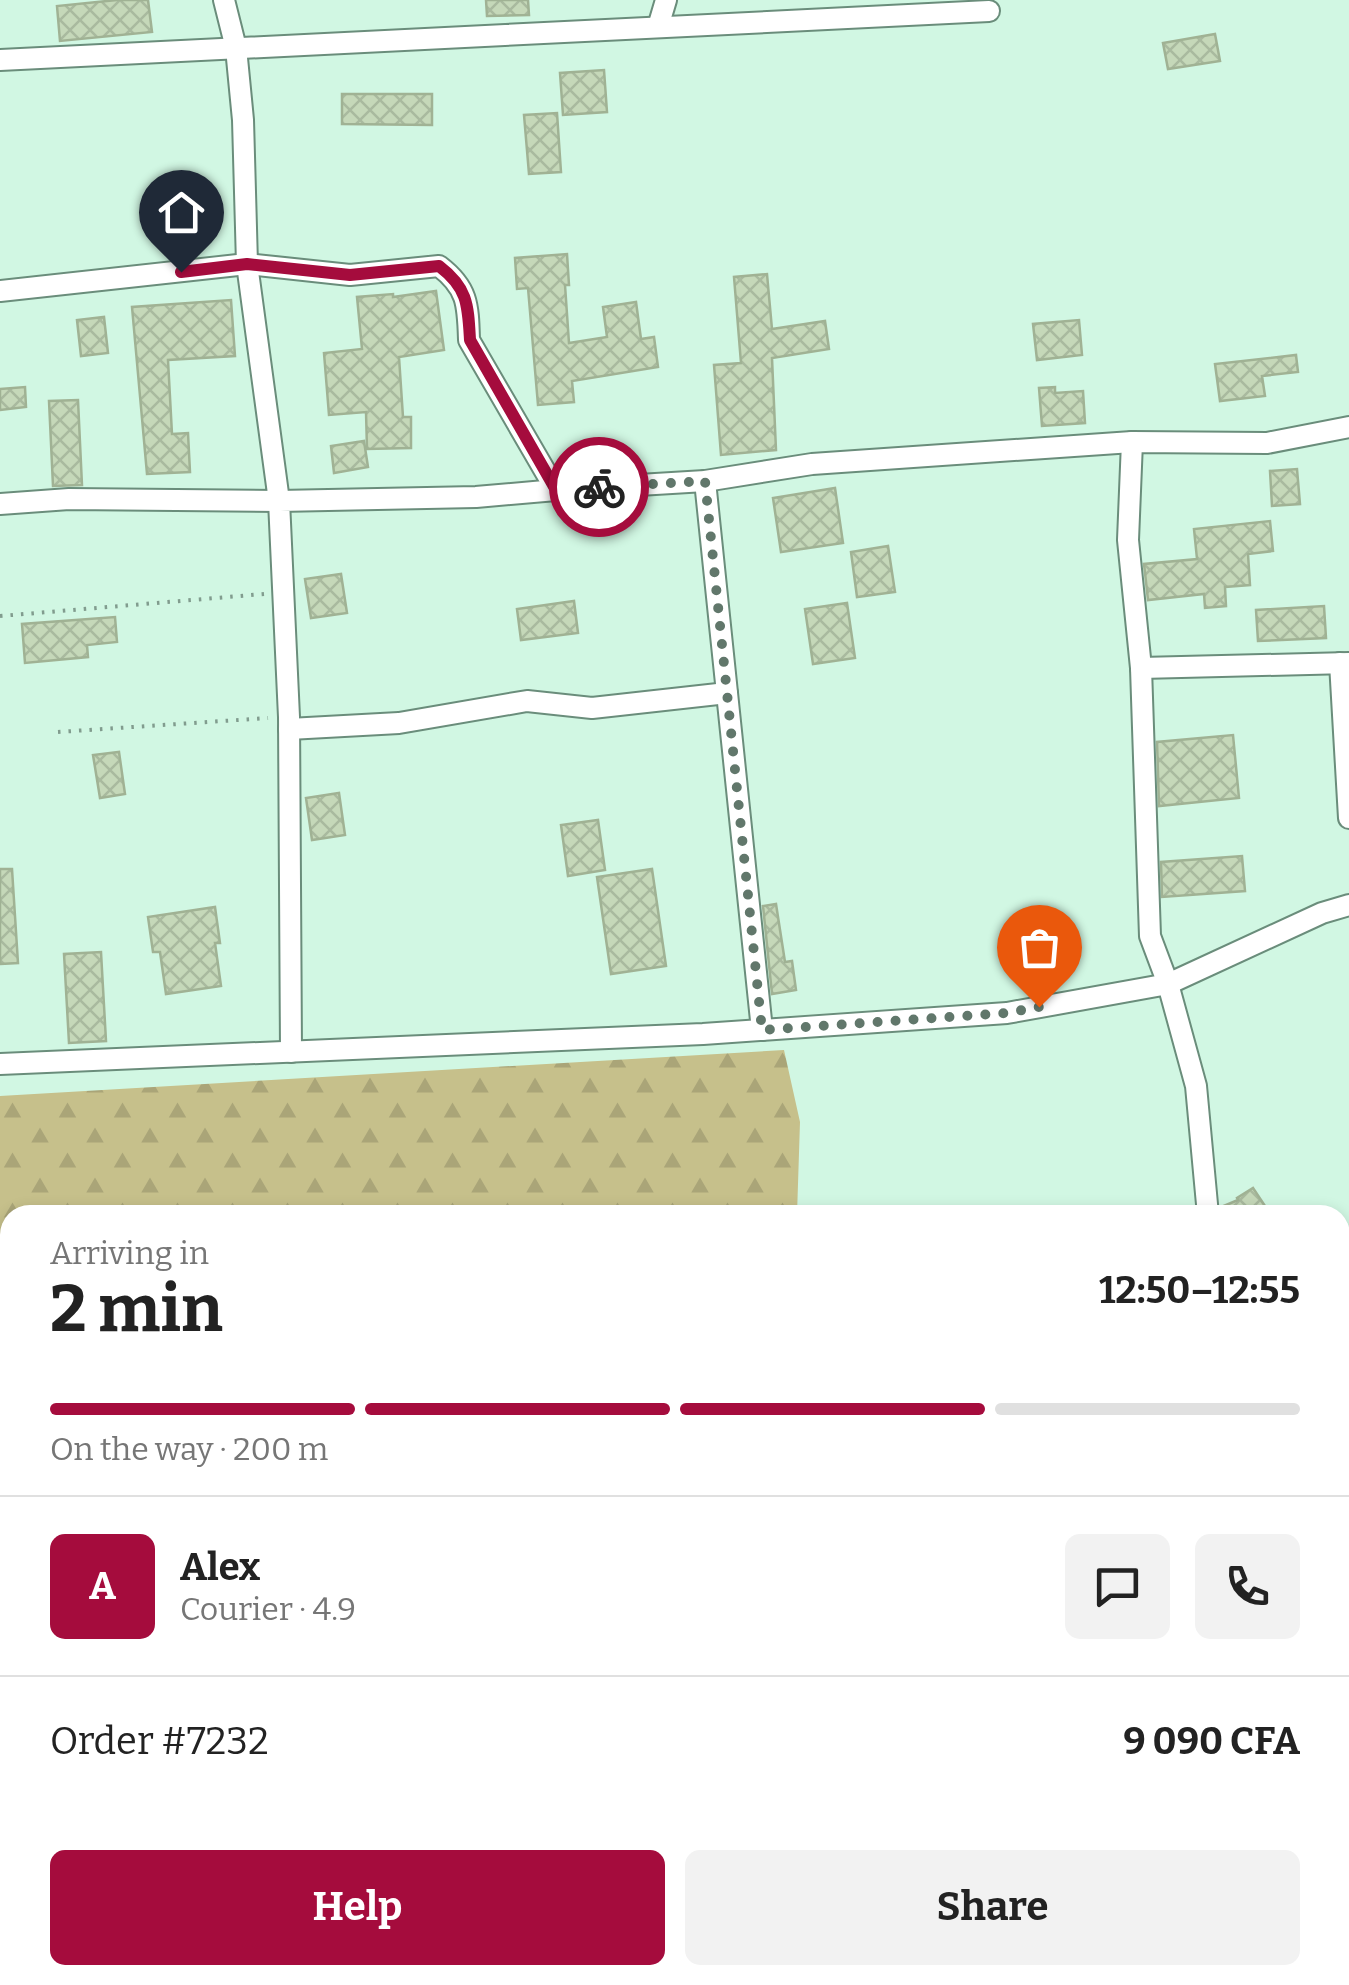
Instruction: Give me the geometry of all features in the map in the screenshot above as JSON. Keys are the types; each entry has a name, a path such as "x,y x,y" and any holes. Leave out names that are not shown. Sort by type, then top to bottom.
{"street":[{"path":"224,0 236,48 243,120 247,264 279,501 285,593 291,1052"},
{"path":"658,28 666,0"},
{"path":"0,60 989,11"},
{"path":"0,291 247,264 350,275 439,266 458,281 468,311 470,340 556,490"},
{"path":"0,504 69,499 279,501 476,497 705,481 812,464 1132,442 1267,443 1349,428"},
{"path":"1132,442 1128,540 1141,668 1150,936 1168,984 1196,1086 1207,1205"},
{"path":"705,481 762,1030"},
{"path":"1141,668 1345,663 1349,818"},
{"path":"289,723 399,723 527,701 592,708 727,693"},
{"path":"0,1064 762,1030 1007,1013 1168,984 1322,912 1349,905"}],"path":[{"path":"0,616 285,593"},
{"path":"58,732 289,723"}],"green space":[{"path":"784,1050 800,1122 797,1205 0,1205 0,1096"}],"building":[{"path":"148,0 152,32 60,41 57,6"},
{"path":"486,0 528,0 529,15 487,16"},
{"path":"1215,34 1220,61 1168,69 1163,43"},
{"path":"604,70 607,112 563,115 560,73"},
{"path":"342,94 432,94 432,125 342,124"},
{"path":"557,113 561,172 529,174 524,115"},
{"path":"567,254 569,343 607,337 603,307 636,302 641,339 654,337 658,367 572,381 574,402 538,405 528,288 517,289 515,258"},
{"path":"767,274 772,329 825,321 829,349 772,358 776,450 721,455 714,365 741,363 734,277"},
{"path":"436,291 444,350 399,357 403,417 411,417 411,448 367,449 366,412 329,415 324,353 362,349 357,297"},
{"path":"231,300 235,356 168,360 172,434 188,433 190,472 147,474 132,307"},
{"path":"104,317 108,353 81,356 77,320"},
{"path":"1079,320 1082,355 1037,360 1033,324"},
{"path":"1296,355 1298,372 1262,376 1265,396 1220,401 1215,364"},
{"path":"25,387 26,407 0,410 0,389"},
{"path":"1055,387 1055,393 1083,391 1085,423 1042,426 1039,388"},
{"path":"78,400 82,485 53,486 49,401"},
{"path":"364,441 368,467 334,473 331,446"},
{"path":"1297,469 1300,504 1272,506 1270,471"},
{"path":"835,488 843,543 781,552 773,498"},
{"path":"1270,521 1273,551 1248,554 1250,585 1225,587 1226,606 1205,608 1204,594 1148,600 1144,564 1197,559 1194,529"},
{"path":"888,546 895,592 857,597 851,552"},
{"path":"341,574 347,613 311,618 305,579"},
{"path":"574,601 578,633 521,640 517,609"},
{"path":"847,603 855,658 813,664 805,609"},
{"path":"1324,606 1326,638 1258,641 1256,610"},
{"path":"115,617 117,642 87,645 88,657 25,663 22,624"},
{"path":"1233,735 1239,798 1159,806 1157,742"},
{"path":"119,752 125,794 100,798 93,755"},
{"path":"339,793 345,835 312,840 306,798"},
{"path":"598,820 605,870 568,876 561,825"},
{"path":"1242,856 1245,891 1162,897 1161,862"},
{"path":"0,869 12,869 18,963 0,964"},
{"path":"652,869 666,966 611,974 597,877"},
{"path":"776,904 785,962 792,961 796,990 772,994 763,906"},
{"path":"215,907 221,986 166,994 160,952 153,952 148,917"},
{"path":"101,952 106,1041 69,1043 64,954"},
{"path":"1253,1188 1264,1205 1226,1205"}],"way so far":[{"path":"599,487 705,481 762,1030 1007,1013 1039,1007"}],"route":[{"path":"181,272 247,264 350,275 439,266 458,281 468,311 470,340 556,490 599,487"}]}
